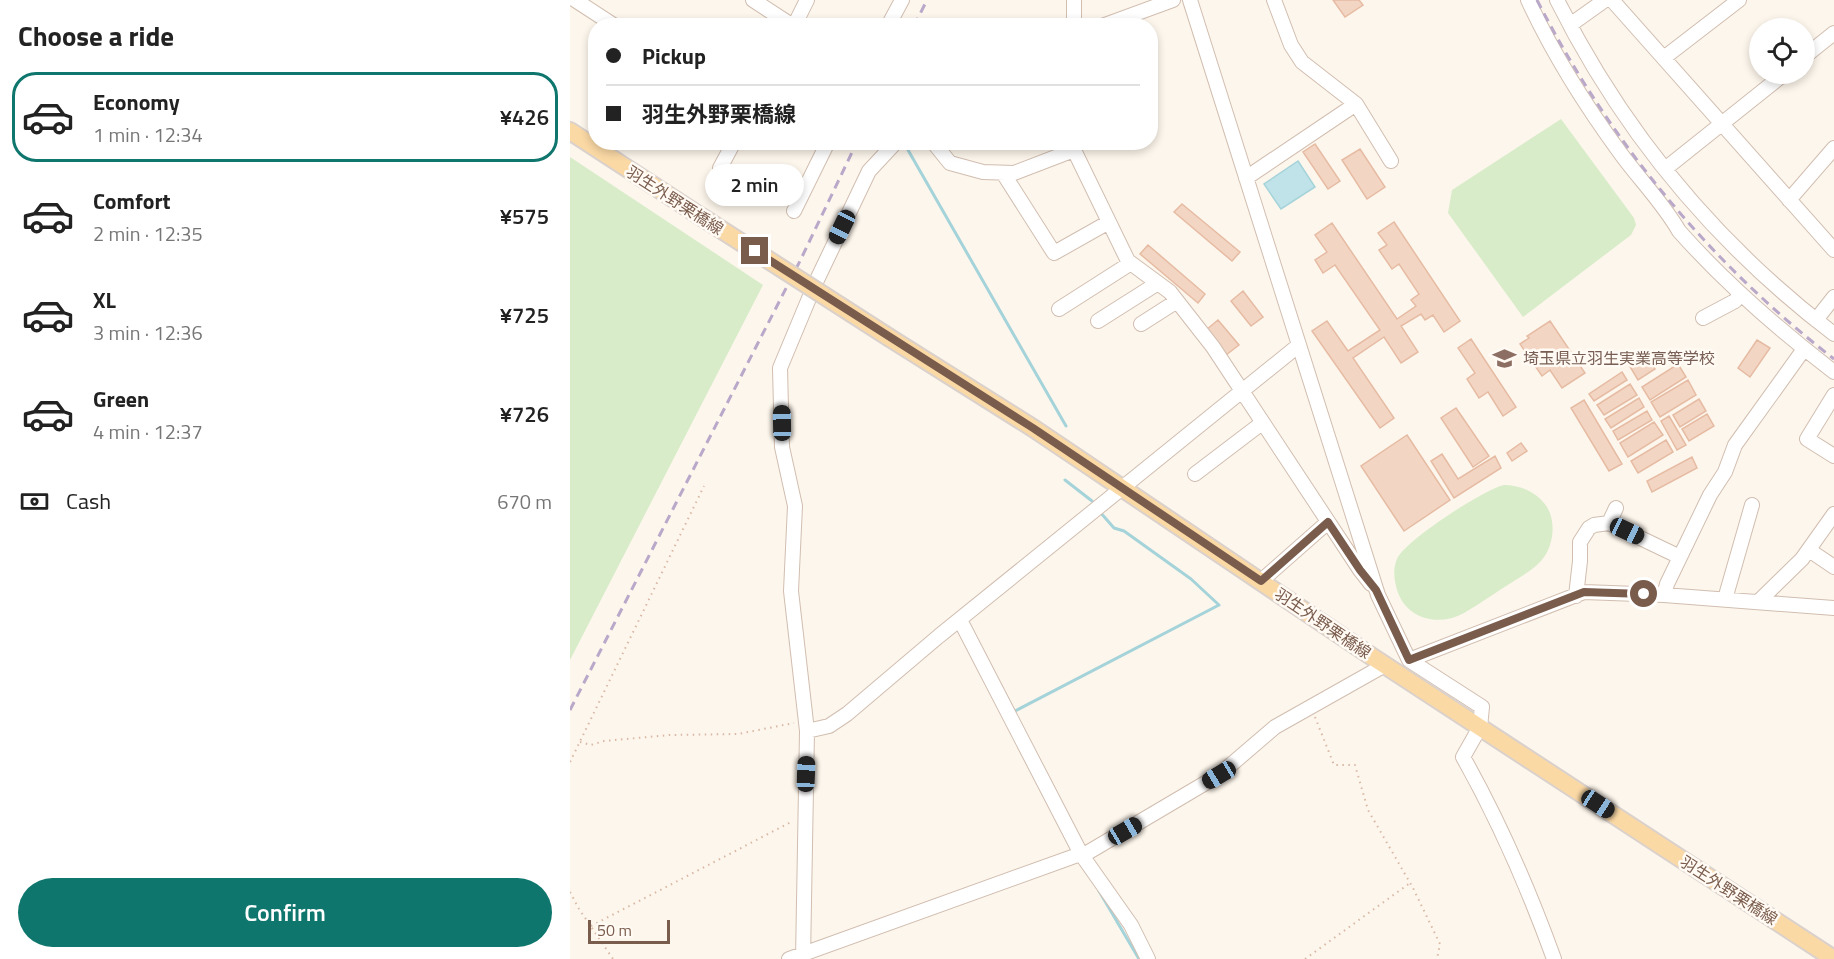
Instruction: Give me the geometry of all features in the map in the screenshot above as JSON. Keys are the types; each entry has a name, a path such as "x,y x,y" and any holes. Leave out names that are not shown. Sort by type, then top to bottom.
{"main road":[{"name":"羽生外野栗橋線","path":"570,131 588,143"},
{"name":"羽生外野栗橋線","path":"599,150 1033,428 1385,665 1834,958"}],"street":[{"path":"575,0 603,18"},
{"path":"753,0 781,18"},
{"path":"798,18 807,0"},
{"path":"892,18 902,0"},
{"path":"1074,0 1074,18"},
{"path":"1124,18 1173,0"},
{"path":"1190,0 1376,590 1409,660 1482,707 1480,727 1463,757 1483,794 1539,917 1554,959"},
{"path":"1274,0 1291,45 1302,62 1356,104 1391,161"},
{"path":"1528,0 1543,32 1588,107 1679,231 1740,295 1834,372"},
{"path":"1557,0 1615,101 1701,213 1769,282 1834,334"},
{"path":"1570,25 1605,0"},
{"path":"1612,0 1834,250"},
{"path":"1665,57 1739,0"},
{"path":"1815,48 1834,33"},
{"path":"1665,169 1772,84"},
{"path":"1246,178 1356,104"},
{"path":"1789,200 1834,148"},
{"path":"720,168 730,150"},
{"path":"794,211 824,150"},
{"path":"803,957 806,726 791,591 795,506 782,447 780,368 815,284 868,171 888,150"},
{"path":"939,150 950,163 983,172 1014,173 1065,150"},
{"path":"1076,150 1128,261 1170,292 1213,346 1241,392 1360,570 1376,590"},
{"path":"1004,172 1054,253 1109,222"},
{"path":"1059,309 1131,263"},
{"path":"1098,321 1158,283"},
{"path":"1703,318 1735,301 1740,295"},
{"path":"1816,320 1834,297"},
{"path":"1141,324 1177,301"},
{"path":"806,726 829,726 847,714 1299,345"},
{"path":"1664,595 1667,584 1710,495 1725,472 1735,445 1804,349"},
{"path":"1834,394 1807,439 1834,456"},
{"path":"1195,474 1262,423"},
{"path":"1725,599 1752,505"},
{"path":"1609,523 1616,508"},
{"path":"1758,602 1803,558 1834,514"},
{"path":"1261,581 1328,522"},
{"path":"1576,596 1580,542 1589,528 1594,525 1609,523 1680,557"},
{"path":"1809,550 1834,567"},
{"path":"1409,660 1584,592 1664,595 1834,608"},
{"path":"960,620 1082,854 1131,924 1148,959"},
{"path":"789,959 803,957 1082,854 1219,775 1275,727 1385,665"}],"path":[{"path":"570,762 704,486"},
{"path":"1310,706 1334,765 1355,765 1368,810 1410,883 1440,944 1437,959"},
{"path":"580,742 591,745 670,735 738,734 806,726"},
{"path":"591,926 804,817"},
{"path":"1305,959 1410,883"},
{"path":"570,892 613,959"}],"green space":[{"path":"1561,119 1634,218 1636,225 1631,235 1523,317 1448,213 1452,190"},
{"path":"570,157 763,285 570,660"},
{"path":"1504,485 1517,486 1528,491 1547,507 1553,528 1551,543 1544,557 1528,572 1464,613 1443,620 1422,617 1413,613 1400,597 1396,586 1394,572 1397,559 1414,540 1446,517 1480,496"}],"water":[{"path":"1298,161 1315,187 1281,209 1264,184"}],"building":[{"path":"1333,0 1359,0 1363,5 1345,17"},
{"path":"1315,144 1340,181 1328,189 1303,152"},
{"path":"1360,149 1385,187 1367,199 1342,160"},
{"path":"1182,204 1240,252 1232,261 1174,212"},
{"path":"1394,222 1460,321 1444,332 1433,315 1425,320 1421,314 1401,326 1418,352 1401,363 1384,337 1353,358 1394,418 1380,428 1312,331 1327,321 1348,351 1380,330 1335,265 1323,273 1315,260 1327,252 1315,235 1332,223 1397,319 1416,306 1411,300 1419,294 1399,264 1392,269 1379,250 1387,245 1378,233"},
{"path":"1148,245 1205,294 1198,303 1140,254"},
{"path":"1243,291 1263,317 1251,326 1231,301"},
{"path":"1218,320 1239,345 1226,355 1206,330"},
{"path":"1550,321 1585,373 1562,388 1550,370 1542,376 1520,344 1529,338 1527,336"},
{"path":"1471,339 1516,407 1503,416 1488,392 1479,398 1467,379 1475,373 1458,348"},
{"path":"1757,340 1770,348 1750,377 1738,368"},
{"path":"1646,354 1655,369 1638,380 1629,365"},
{"path":"1678,364 1686,377 1650,400 1642,387"},
{"path":"1622,372 1627,380 1594,401 1589,394"},
{"path":"1688,380 1696,395 1660,417 1651,402"},
{"path":"1630,384 1637,395 1604,415 1597,405"},
{"path":"1639,398 1644,407 1611,428 1605,419"},
{"path":"1699,399 1706,411 1680,427 1673,415"},
{"path":"1584,400 1622,464 1609,471 1571,408"},
{"path":"1456,408 1489,456 1473,467 1441,418"},
{"path":"1647,411 1652,420 1618,440 1613,431"},
{"path":"1707,414 1714,426 1689,441 1682,429"},
{"path":"1669,416 1686,445 1677,450 1661,421"},
{"path":"1654,422 1663,435 1628,457 1620,443"},
{"path":"1407,435 1450,500 1404,531 1361,466"},
{"path":"1666,440 1673,452 1638,473 1631,461"},
{"path":"1521,443 1527,451 1512,461 1507,453"},
{"path":"1442,454 1458,479 1495,456 1501,468 1454,498 1431,461"},
{"path":"1692,457 1697,468 1652,492 1647,481"}],"waterway":[{"path":"908,150 1066,426"},
{"path":"1065,480 1092,501"},
{"path":"1015,711 1219,605 1191,579 1124,531 1114,528 1100,512"},
{"path":"1099,891 1139,959"}],"railway":[{"path":"918,18 927,0"},
{"path":"1537,0 1596,102 1666,196 1745,282 1788,322 1834,359"},
{"path":"570,710 800,261 853,150"}],"place":[{"name":"埼玉県立羽生実業高等学校","path":"1505,358"}],"route":[{"path":"755,251 1033,428 1261,581 1328,522 1376,590 1409,660 1584,592 1644,594"}]}
